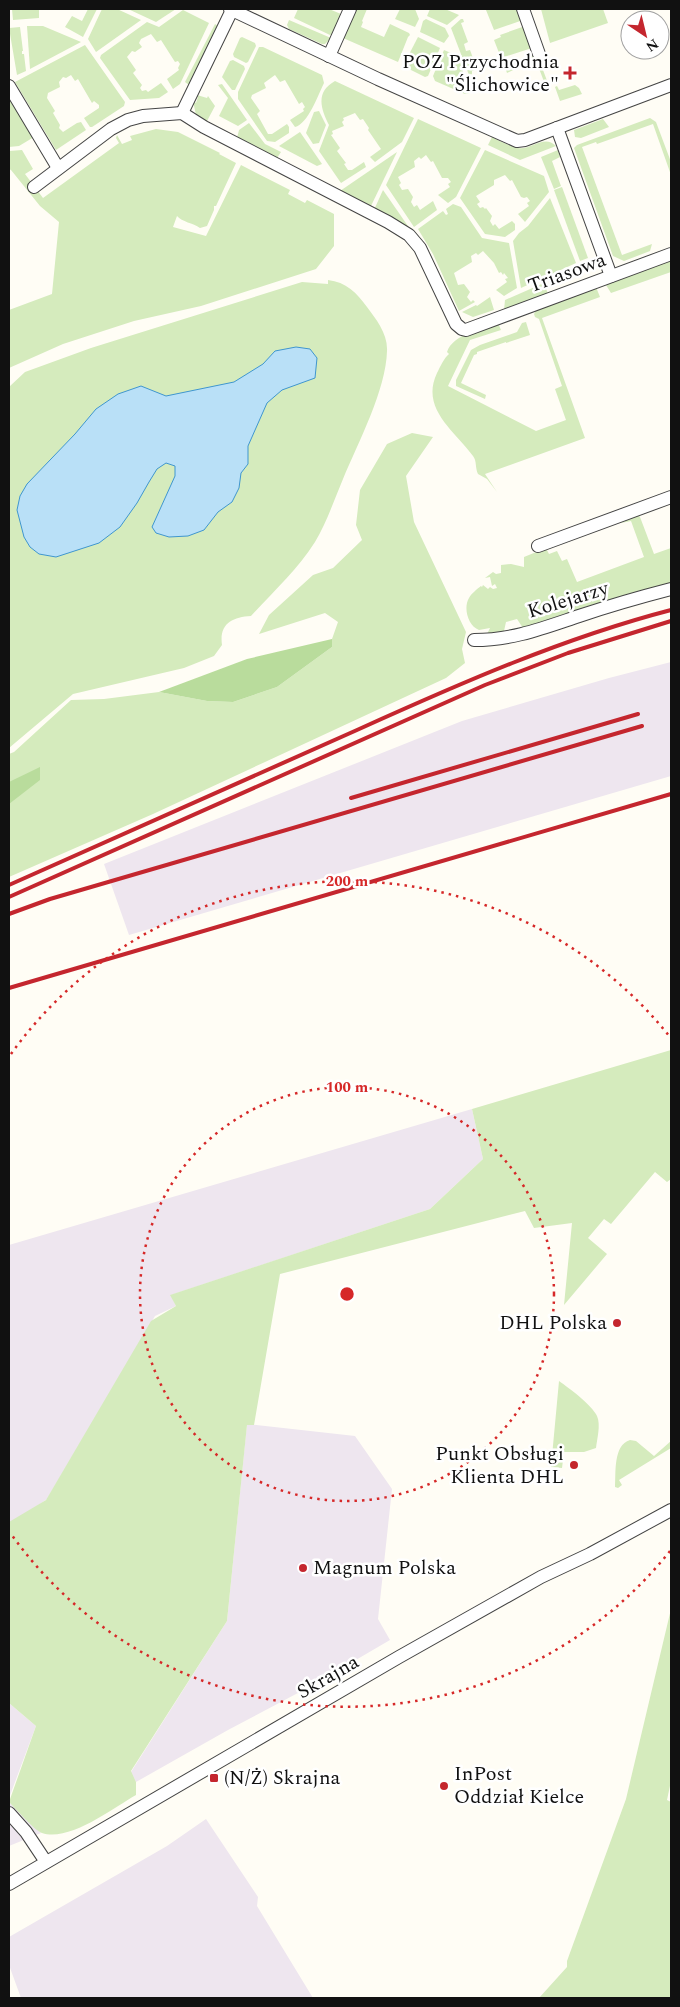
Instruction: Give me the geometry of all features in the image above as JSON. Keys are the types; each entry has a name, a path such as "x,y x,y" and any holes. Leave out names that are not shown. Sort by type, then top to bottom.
{"street":[{"path":"34,187 120,124 143,116 182,113 231,9 329,56 515,140 525,140 671,85"},
{"path":"329,56 350,9"},
{"path":"523,9 539,54"},
{"path":"9,86 58,168"},
{"name":"Triasowa","path":"182,113 204,128 388,222 409,236 420,248 456,324 462,329 477,327 671,254"},
{"path":"557,128 611,276"},
{"path":"538,546 671,496"},
{"name":"Kolejarzy","path":"474,640 494,640 537,630 671,589"},
{"name":"Skrajna","path":"9,1884 399,1657 541,1577 590,1554 671,1510"},
{"path":"9,1814 26,1832 46,1862"}],"shaded area":[{"path":"671,662 671,776 129,935 104,864 462,721"},
{"path":"472,1109 483,1159 430,1209 171,1295 176,1306 155,1316 47,1499 9,1526 9,1245"},
{"path":"247,1424 355,1436 392,1489 378,1619 390,1640 313,1685 136,1782 131,1772 227,1621"},
{"path":"9,1703 36,1726 9,1798"},
{"path":"9,1802 41,1833 9,1846"},
{"path":"206,1819 258,1897 257,1906 313,1998 21,1998 9,1965 9,1937 167,1846"}],"green space":[{"path":"12,9 39,9 39,18 13,20"},
{"path":"88,9 97,9 83,37 65,27 72,16 82,21"},
{"path":"102,9 117,9 141,20 96,52 88,39"},
{"path":"128,9 176,9 156,22"},
{"path":"298,9 329,9 341,14 344,9 333,34 330,35 294,18"},
{"path":"354,9 367,9 361,27 384,37 390,24 409,33 410,35 398,62 343,38"},
{"path":"400,9 415,9 419,19 415,27 395,19"},
{"path":"430,9 445,9 459,15 447,25 427,16"},
{"path":"519,9 523,20 494,30 486,10"},
{"path":"541,9 603,9 608,23 550,43"},
{"path":"183,10 209,23 180,84 173,89 167,79 179,70 180,64 178,61 175,62 161,40 157,42 151,34 141,39 139,43 142,47 135,52 132,51 127,57 136,70 133,73 142,85 140,88 142,91 146,90 148,92 161,83 168,92 159,98 130,100 100,58 101,55 147,22 159,27"},
{"path":"426,19 445,28 449,36 444,43 420,32 423,21"},
{"path":"461,19 464,22 461,23 468,42 464,44 466,51 470,50 477,69 469,75 451,28"},
{"path":"289,20 331,38 325,44 322,44 289,29 287,25"},
{"path":"215,24 218,26 189,85 185,82"},
{"path":"27,26 43,26 81,42 30,69"},
{"path":"525,26 532,48 501,58 494,40 501,37 500,35"},
{"path":"20,27 22,54 24,54 26,71 17,75 9,28"},
{"path":"242,37 255,43 256,46 246,63 234,57 233,54"},
{"path":"418,37 440,48 428,76 425,77 403,66"},
{"path":"85,45 125,102 124,106 90,127 84,118 99,108 99,105 94,101 92,103 78,79 75,81 71,75 66,78 63,77 59,82 60,87 48,93 47,98 55,111 53,113 60,125 59,128 63,132 81,122 86,130 56,150 15,82"},
{"path":"259,47 263,47 322,75 324,83 308,115 300,125 295,127 290,120 304,111 305,107 302,102 299,104 285,80 280,82 275,75 264,83 266,88 252,95 251,98 260,111 257,114 268,134 272,134 287,124 289,127 289,133 275,142 267,141 238,99 238,92"},
{"path":"444,50 458,56 470,93 465,94 435,81 433,76"},
{"path":"537,54 549,86 546,87 537,63 525,67 524,65 507,73 505,67"},
{"path":"233,60 244,66 245,69 235,90 232,90 222,77 230,61"},
{"path":"335,81 414,118 402,142 375,162 370,157 381,149 363,119 360,120 355,113 343,118 344,126 332,131 333,134 331,135 340,148 337,151 346,163 344,164 348,170 352,170 364,162 366,167 341,183 319,151 329,125 322,107 322,96 324,90"},
{"path":"222,84 247,120 238,126 219,116 228,98 218,85"},
{"path":"575,85 582,94 560,101 555,87 557,86 559,90"},
{"path":"9,95 34,137 19,146 9,147"},
{"path":"197,95 207,98 208,96 215,106 207,121 204,122 196,115 193,101 196,103 198,97 194,98"},
{"path":"319,111 326,125 319,143 313,144 306,133 314,112"},
{"path":"650,118 656,122 671,162 671,175 653,124 597,144 596,142 582,147 622,255 652,244 650,251 624,261 613,256 574,148 577,145"},
{"path":"418,119 481,148 456,197 448,203 438,195 450,187 448,184 451,182 448,178 442,178 433,161 431,162 426,155 421,159 419,157 414,161 415,167 398,177 402,190 408,189 413,197 411,202 414,207 417,205 420,210 433,201 437,210 414,227 386,185"},
{"path":"603,119 609,127 581,138 575,137 574,130"},
{"path":"249,123 265,144 281,152 277,158 237,138 239,130"},
{"path":"156,129 178,132 236,163 216,206 214,206 207,226 200,228 177,216 173,227 206,236 241,165 290,190 288,194 305,203 307,200 334,214 334,246 316,269 201,306 134,321 63,344 9,368 9,310 52,294 59,222 40,206 9,169 9,151 22,150 33,169 25,174 43,198 119,143 116,138 117,135 122,144 132,140 130,136"},
{"path":"300,132 322,164 317,166 279,146"},
{"path":"492,137 518,148 542,142 551,143 556,146 520,160 488,145"},
{"path":"485,150 544,176 549,192 525,222 518,214 529,206 527,203 530,201 527,197 521,197 512,180 510,181 505,175 494,180 494,185 476,196 480,202 477,204 480,208 486,208 492,216 490,221 493,226 495,224 499,229 512,221 515,224 515,230 505,237 485,234 460,198"},
{"path":"558,150 560,157 552,161 561,186 554,189 541,157"},
{"path":"397,152 370,208 340,191"},
{"path":"562,187 588,258 580,261 554,190"},
{"path":"383,190 410,229 374,210"},
{"path":"550,198 576,263 521,288 513,241 528,226"},
{"path":"453,204 461,207 482,238 509,243 517,288 504,296 496,290 507,282 505,279 508,278 504,273 503,275 501,272 499,273 494,263 483,251 478,255 476,253 471,256 472,262 454,273 458,285 464,284 470,292 467,297 471,302 473,300 475,302 459,311 433,254 418,229 443,211 446,215 448,214 446,209"},
{"path":"671,260 671,272 611,293 606,285"},
{"path":"328,280 346,286 363,302 381,327 386,339 387,351 377,399 327,519 315,542 293,571 251,616 238,618 228,623 223,632 222,645 214,656 184,668 73,694 9,748 9,387 25,372 91,348 302,282 328,284"},
{"path":"544,283 548,294 504,310 505,300"},
{"path":"596,287 600,297 542,318 585,438 485,474 497,492 487,479 478,474 473,456 442,419 436,408 433,398 433,386 439,368 449,354 447,352 450,346 455,341 476,330 498,323 501,330 470,340 448,386 536,431 566,420 555,389 562,386 539,319 534,314 536,310"},
{"path":"490,297 494,310 473,317 462,312 477,306"},
{"path":"526,322 530,335 477,352 474,355 461,383 486,395 485,399 456,386 456,380 471,350 517,332 522,323"},
{"path":"412,433 433,437 406,476 414,522 466,632 462,649 465,663 446,678 153,814 9,877 9,754 14,752 71,700 104,699 159,692 207,701 233,702 277,687 332,647 332,639 338,622 325,613 259,634 269,615 313,575 333,568 362,540 356,525 360,490 387,444"},
{"path":"638,515 654,554 671,548 671,583 588,606 523,628 517,619 506,622 504,631 487,634 490,628 479,630 469,621 466,607 469,598 474,592 483,585 488,589 490,587 493,589 497,588 495,584 492,586 490,577 485,578 493,572 496,574 501,573 501,565 511,564 524,567 524,557 546,548 549,554 557,551 562,561 567,559 577,582 644,557 631,521 621,523"},
{"path":"332,639 332,647 277,687 233,702 207,701 159,692 247,659"},
{"path":"40,767 40,780 9,804 9,782"},
{"path":"671,1050 671,1179 667,1182 655,1172 611,1224 604,1219 588,1238 607,1254 564,1305 572,1223 534,1228 525,1211 280,1274 254,1425 247,1425 227,1621 131,1771 136,1782 136,1795 91,1822 65,1833 42,1833 34,1828 9,1802 36,1726 9,1703 9,1522 46,1500 151,1321 176,1306 170,1295 430,1209 483,1159 472,1109"},
{"path":"559,1381 590,1407 597,1416 599,1424 596,1448 584,1452 564,1452 562,1468 551,1467"},
{"path":"630,1440 636,1441 654,1456 671,1441 671,1448 619,1480 622,1485 618,1488 615,1487 616,1460 621,1447"},
{"path":"671,1609 671,1781 667,1800 671,1802 671,1998 539,1998 567,1967 567,1961 626,1799"}],"water":[{"path":"296,347 310,349 317,358 315,378 282,390 267,403 248,446 248,464 241,473 239,488 232,502 218,512 204,530 188,536 169,537 156,533 152,527 175,476 175,466 166,463 157,469 120,527 99,543 56,557 39,554 30,547 24,537 17,510 20,496 27,484 96,409 118,394 141,386 166,396 234,382 263,364 275,351"}],"railway":[{"path":"9,885 473,679 591,634 671,610"},
{"path":"9,897 485,685 568,653 671,621"},
{"path":"351,798 638,714"},
{"path":"9,914 50,899 642,726"},
{"path":"9,988 671,794"}],"place":[{"name":"POZ Przychodnia \"Ślichowice\"","path":"570,73"},
{"name":"DHL Polska","path":"617,1323"},
{"name":"Punkt Obsługi Klienta DHL","path":"574,1465"},
{"name":"Magnum Polska","path":"303,1568"},
{"name":"(N/Ż) Skrajna","path":"214,1778"},
{"name":"InPost Oddział Kielce","path":"444,1786"}]}
